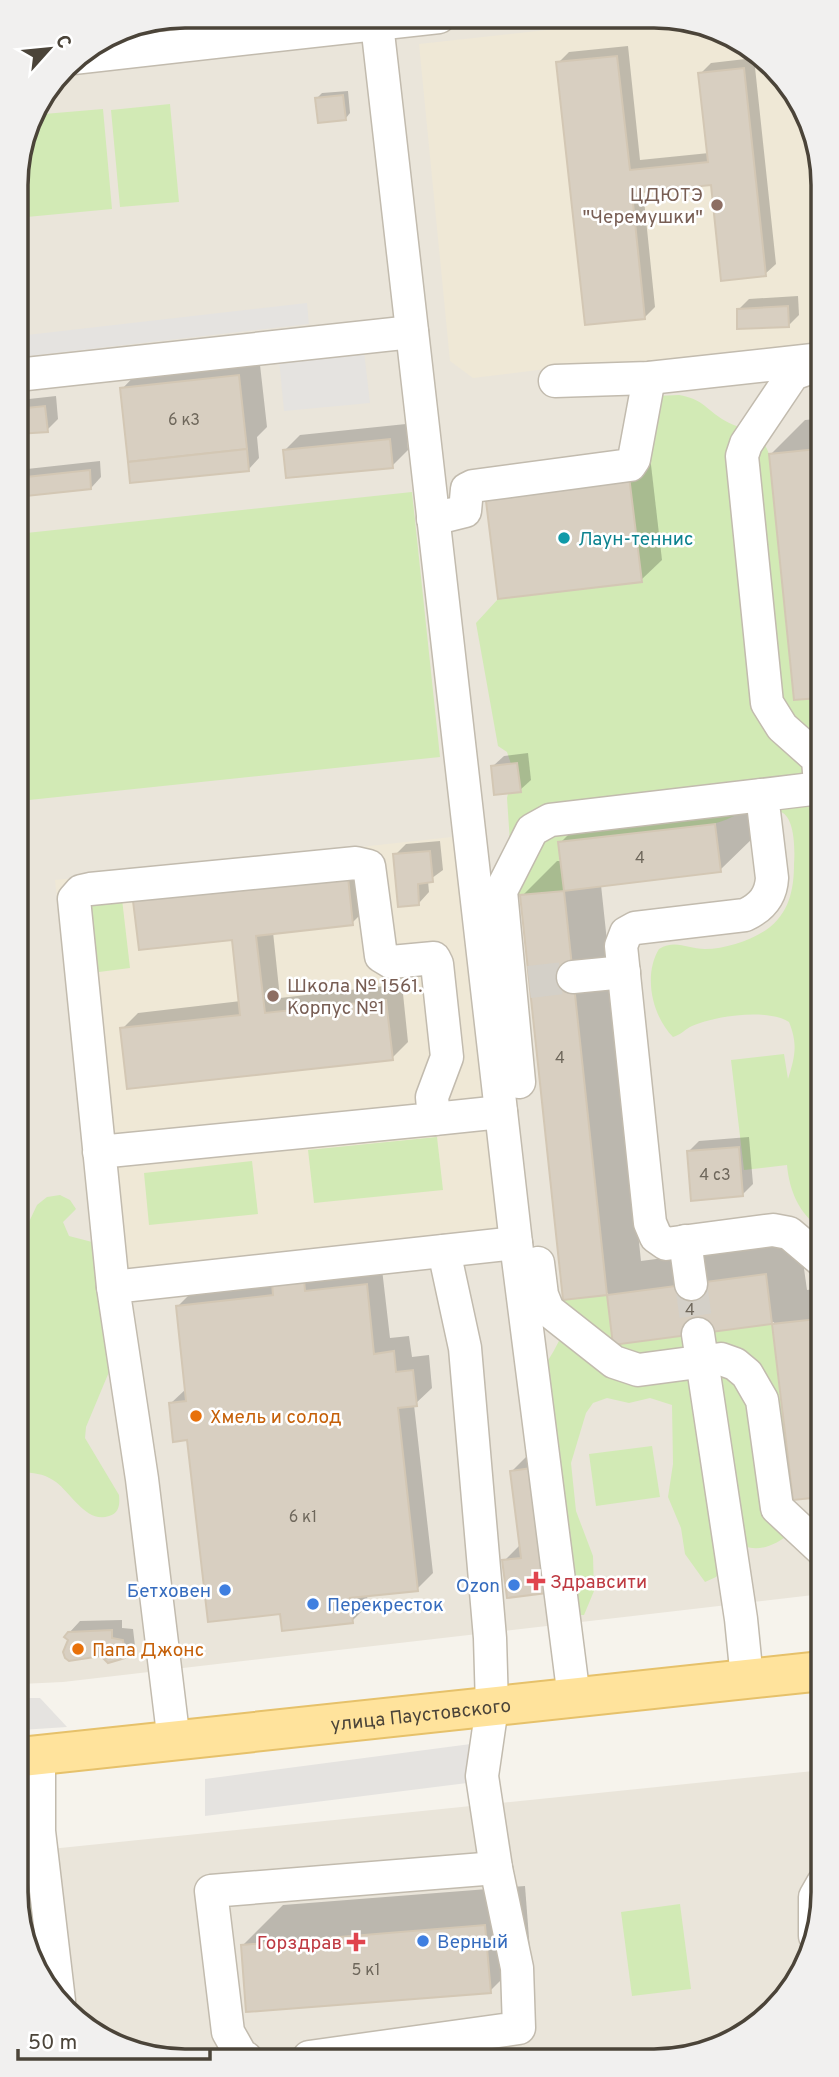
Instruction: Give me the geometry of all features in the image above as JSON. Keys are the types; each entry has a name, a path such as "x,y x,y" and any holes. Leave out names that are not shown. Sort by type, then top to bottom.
{"main road":[{"name":"улица Паустовского","path":"30,1757 811,1672"}],"lane":[{"path":"96,55 341,28"},
{"path":"377,28 516,1243 573,1698"},
{"path":"28,374 412,332"},
{"path":"555,382 649,378 811,363"},
{"path":"811,365 793,374 746,444 742,456 767,702 782,727 811,754"},
{"path":"433,519 465,511 467,489 473,486 630,465 634,459 649,378"},
{"path":"811,789 541,823 532,830 501,891 519,983 542,1295 548,1310 560,1323 626,1369 638,1370 699,1348 735,1364 756,1386 762,1400 777,1508 811,1540"},
{"path":"762,795 772,878 772,890 765,900 746,915 635,928 626,933 621,946 650,1223 656,1237 666,1244 773,1230 789,1233 811,1252"},
{"path":"174,1742 142,1479 113,1287 74,899 80,891 90,889 356,863 369,866 381,956 391,962 434,958 437,964 447,1057 432,1097 434,1119"},
{"path":"573,977 624,972"},
{"path":"99,1152 501,1112"},
{"path":"685,1241 691,1284"},
{"path":"113,1287 516,1243"},
{"path":"367,2049 519,2028 517,1968 496,1868 482,1776 492,1707 490,1639 465,1348 444,1251"},
{"path":"699,1348 741,1619 747,1679"},
{"path":"30,1757 57,1983"},
{"path":"238,2049 228,2032 211,1891 496,1868"}],"shaded area":[{"path":"174,28 665,28 705,36 741,54 779,89 799,125 810,164 811,185 811,1595 63,1682 28,1684 28,174 36,134 60,89 65,84 84,84 84,64 106,49 134,36"},
{"path":"564,28 665,28 705,36 724,44 758,67 779,89 790,106 806,144 810,164 811,350 554,368 473,378 450,361 419,44"},
{"path":"307,303 309,324 29,356 28,335"},
{"path":"364,351 370,403 284,411 279,360"},
{"name":"Школа № 1561. Корпус №1","path":"461,836 504,1239 99,1282 55,880"},
{"path":"28,1698 40,1698 67,1727 28,1730"},
{"path":"486,1742 491,1780 205,1816 205,1779"},
{"path":"811,1771 810,1913 806,1933 790,1971 772,1996 741,2023 705,2041 675,2048 185,2049 164,2048 134,2041 115,2033 81,2010 60,1988 49,1971 33,1933 29,1913 28,1851"}],"green space":[{"path":"170,104 179,202 120,207 111,110"},
{"path":"103,109 112,209 28,217 29,164 36,134 45,114"},
{"path":"679,395 698,401 722,419 755,433 765,444 769,454 794,700 811,699 811,1221 796,1201 787,1165 744,1170 731,1060 784,1054 788,1079 794,1050 794,1037 789,1022 768,1015 741,1015 692,1026 673,1037 655,1007 651,983 651,971 659,949 671,945 699,949 729,946 759,934 780,917 789,901 794,874 793,837 787,817 774,808 765,807 694,828 559,842 564,891 521,895 514,902 507,798 513,770 507,752 498,746 476,623 498,599 642,582 629,476 656,396"},
{"path":"412,492 440,757 29,800 28,533"},
{"path":"122,899 130,968 91,973 84,903"},
{"path":"437,1137 443,1190 314,1203 308,1150"},
{"path":"252,1161 258,1214 149,1225 144,1173"},
{"path":"60,1195 70,1200 76,1209 63,1222 69,1236 92,1242 101,1254 114,1360 86,1427 85,1438 119,1495 118,1508 109,1516 94,1516 52,1479 28,1473 28,1224 37,1205 47,1197"},
{"path":"607,1295 614,1345 772,1324 793,1500 789,1534 767,1547 742,1545 716,1577 705,1582 685,1554 681,1528 668,1497 673,1464 672,1405 650,1398 629,1403 607,1398 593,1403 586,1413 571,1463 576,1511 593,1556 594,1591 584,1615 576,1615 546,1364 562,1334 565,1318 563,1300"},
{"path":"652,1446 660,1497 596,1506 589,1454"},
{"path":"28,1871 37,1943 29,1913"},
{"path":"680,1904 691,1989 632,1996 621,1912"}],"building":[{"path":"617,56 630,170 708,162 698,73 744,68 766,276 721,281 711,185 632,193 645,319 585,325 556,62"},
{"path":"343,95 346,120 318,123 315,98"},
{"path":"788,306 789,327 737,329 737,309"},
{"path":"239,375 247,449 128,462 120,388"},
{"path":"45,406 48,432 28,433 28,408"},
{"path":"390,439 393,468 286,478 283,450"},
{"path":"247,449 249,471 130,483 128,462"},
{"path":"811,450 811,699 794,700 769,454"},
{"path":"90,470 91,489 28,496 28,477"},
{"name":"Лаун-теннис","path":"629,476 642,582 498,599 485,493"},
{"path":"517,763 521,792 494,795 491,766"},
{"path":"715,824 721,872 564,891 558,842"},
{"path":"430,851 433,882 418,884 419,905 398,907 393,854"},
{"path":"348,877 353,925 256,936 265,1013 386,1000 393,1060 127,1089 120,1028 240,1015 232,940 139,950 133,901"},
{"path":"564,891 607,1295 563,1300 520,895"},
{"path":"739,1147 743,1196 691,1201 687,1151"},
{"path":"766,1274 772,1324 613,1345 607,1295"},
{"path":"304,1279 305,1291 367,1284 374,1354 394,1351 396,1372 413,1370 417,1406 398,1408 418,1591 350,1598 353,1623 282,1631 280,1614 208,1622 187,1440 173,1442 169,1403 186,1401 176,1306 273,1295 272,1283"},
{"path":"811,1320 811,1498 793,1500 772,1324"},
{"path":"532,1468 548,1593 507,1598 502,1560 521,1558 510,1471"},
{"path":"112,1630 112,1638 123,1640 125,1658 108,1663 101,1656 69,1661 65,1658 63,1652 68,1640 64,1637 68,1632"},
{"path":"485,1925 491,1993 246,2012 241,1945"}],"tunnel":[{"path":"529,982 573,977"},
{"path":"691,1284 698,1334"}],"place":[{"name":"ЦДЮТЭ \"Черемушки\"","path":"717,205"},
{"name":"Лаун-теннис","path":"564,538"},
{"name":"Школа № 1561. Корпус №1","path":"273,996"},
{"name":"Хмель и солод","path":"196,1416"},
{"name":"Здравсити","path":"536,1581"},
{"name":"Ozon","path":"514,1585"},
{"name":"Бетховен","path":"225,1590"},
{"name":"Перекресток","path":"313,1604"},
{"name":"Папа Джонс","path":"78,1649"},
{"name":"Верный","path":"423,1941"},
{"name":"Горздрав","path":"356,1942"}]}
